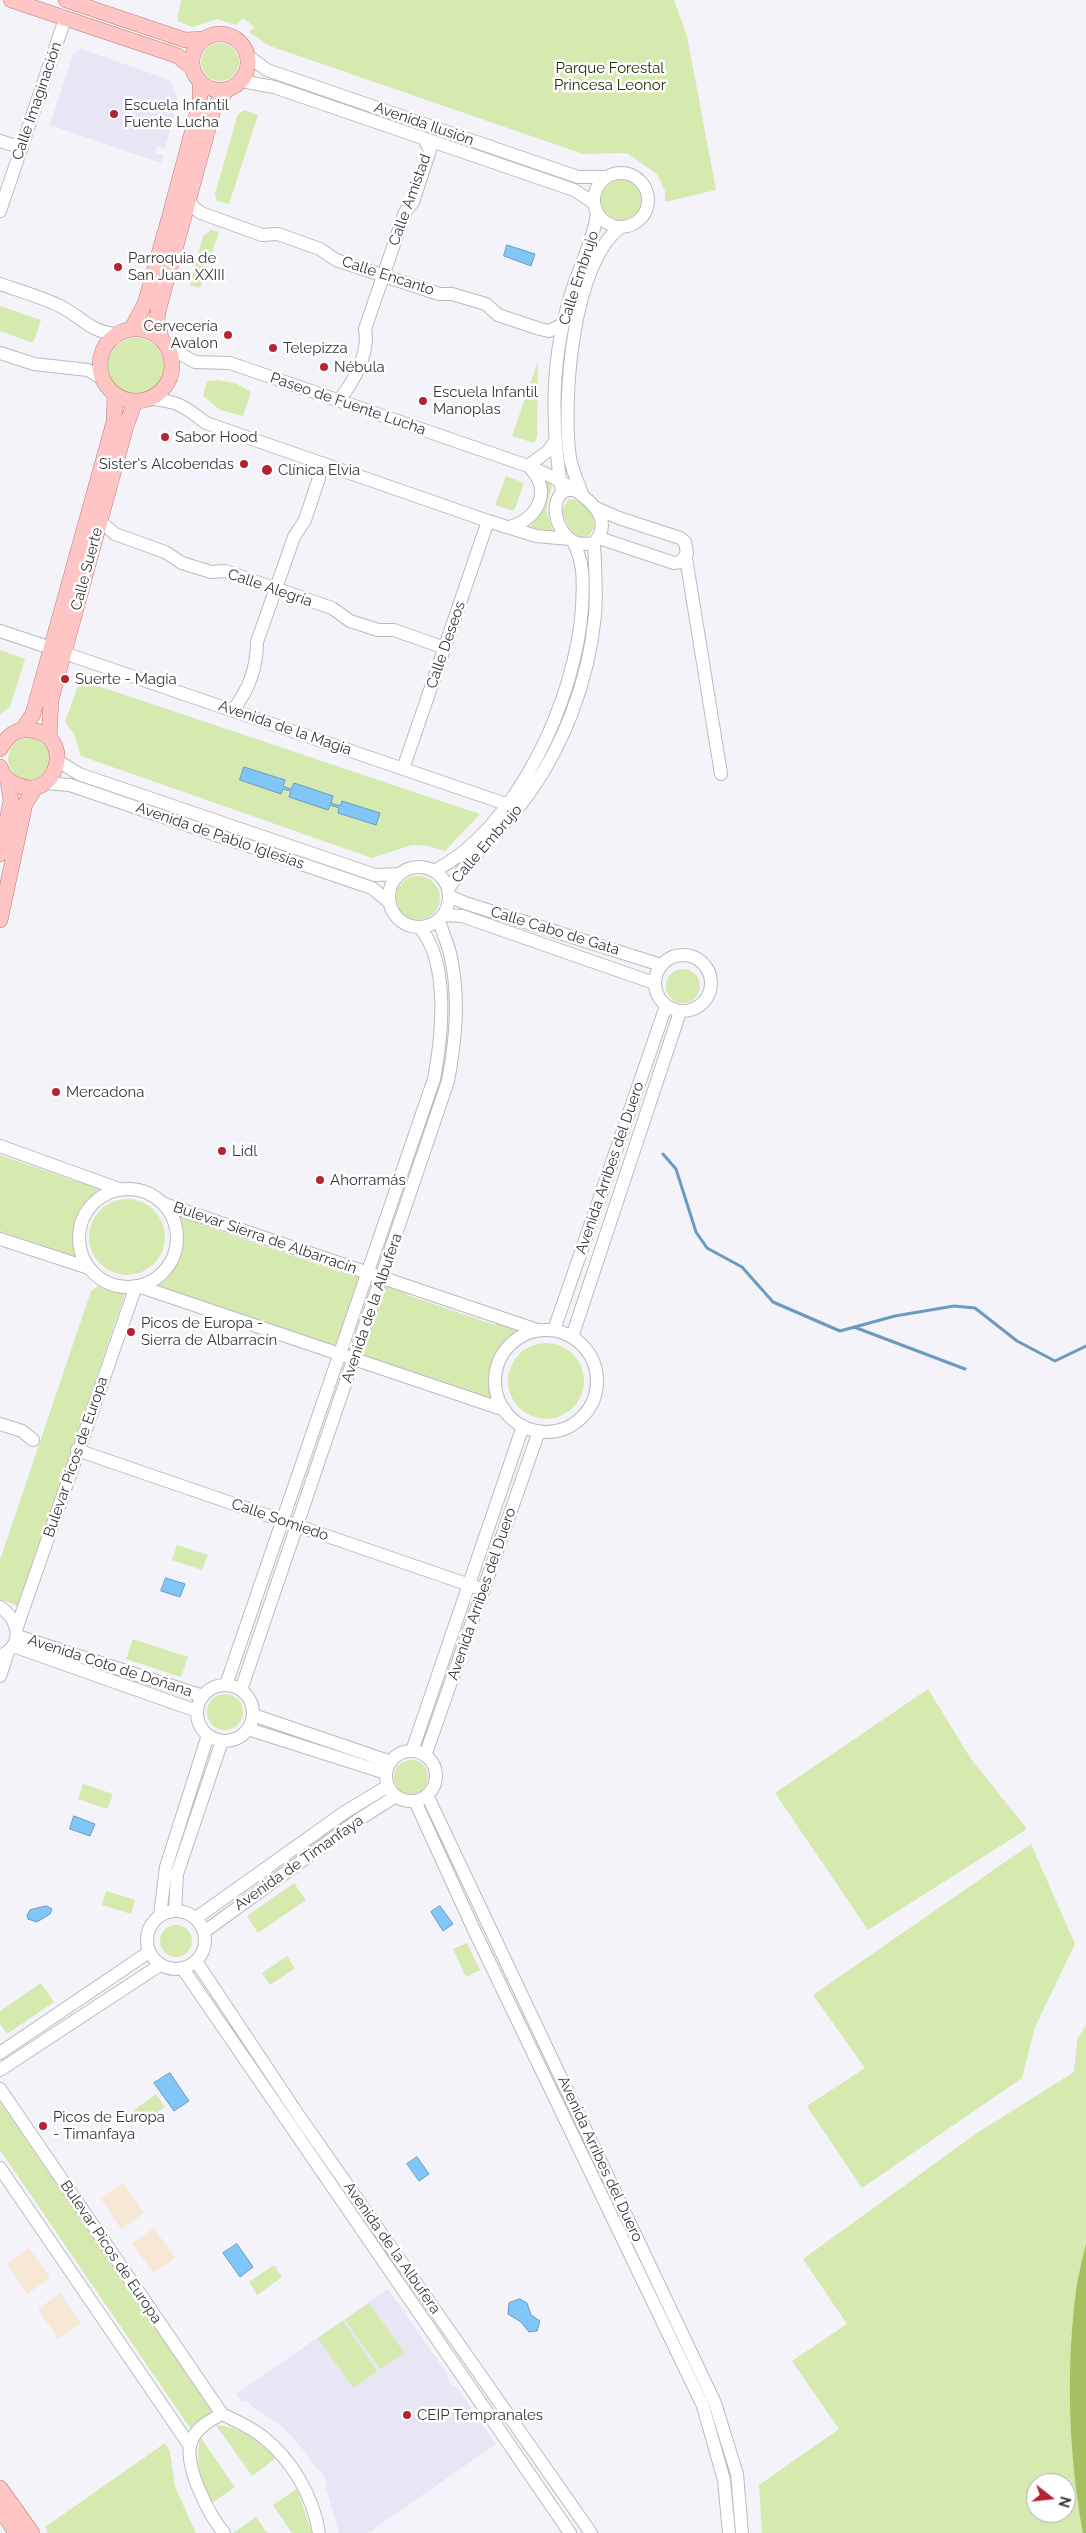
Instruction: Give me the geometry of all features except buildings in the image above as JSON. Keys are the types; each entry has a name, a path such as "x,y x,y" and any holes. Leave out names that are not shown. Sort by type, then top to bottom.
{"main road":[{"path":"11,0 178,56 192,68 200,83 200,103 170,215 145,304 132,328"},
{"path":"66,0 185,40 204,39"},
{"path":"165,343 146,329 132,328 116,334 104,346 99,362 102,378 115,395 142,400 162,391 170,378 172,362 157,318 159,308 214,107 228,90 241,81 247,71 247,55 237,40 230,35 212,35 204,39 193,52 192,68"},
{"path":"200,83 218,91 228,90"},
{"name":"Calle Suerte","path":"49,738 51,700 58,651 114,422 115,395"},
{"name":"Calle Suerte","path":"23,729 33,714 58,651 100,521 126,426 142,400"},
{"path":"0,920 25,804 56,770 58,761 56,749 49,738 38,730 23,729 2,742"},
{"path":"0,768 8,781 12,800 0,854"},
{"path":"8,781 22,787 41,785"},
{"path":"0,2488 32,2533"},
{"path":"0,2508 16,2533"}],"street":[{"name":"Calle Imaginación","path":"0,211 65,18"},
{"name":"Avenida Ilusión","path":"247,55 267,70 578,177 606,176"},
{"name":"Avenida Ilusión","path":"241,81 274,87 574,190 596,208"},
{"name":"Calle Amistad","path":"338,400 351,385 367,340 365,329 405,212 413,202 426,165 430,150 424,139"},
{"path":"0,141 22,148"},
{"path":"624,172 641,180 649,197 645,215 630,226 621,228 612,226 596,208 596,188 606,176 624,172"},
{"name":"Calle Encanto","path":"189,199 194,208 201,213 262,234 278,234 320,248 336,260 439,294 452,294 486,304 498,315 540,329 549,330 563,324"},
{"name":"Calle Embrujo","path":"570,489 556,440 556,372 563,324 571,294 595,230 596,208"},
{"name":"Calle Embrujo","path":"570,489 571,460 568,431 568,389 572,344 587,286 604,244 611,235 621,228"},
{"path":"0,284 62,307 84,324 102,333 116,334"},
{"name":"Paseo de Fuente Lucha","path":"165,343 195,362 230,363 528,466 570,489"},
{"path":"0,353 34,364 88,370 102,378"},
{"path":"142,400 168,400 180,403 206,423 536,536 571,540 581,544 596,540 674,563 686,558"},
{"path":"509,527 525,522 536,510 541,494 538,478 528,466 548,451 556,440"},
{"path":"233,710 244,696 257,658 257,642 275,589 294,537 305,520 319,478 312,460"},
{"path":"571,540 564,533 556,516 557,503 570,489 596,508 618,518 680,538 687,548 686,558 721,774"},
{"path":"596,508 601,519 596,540"},
{"name":"Calle Deseos","path":"403,769 488,520"},
{"name":"Calle Alegría","path":"100,521 115,534 165,552 182,563 211,572 225,571 332,608 350,621 378,630 394,630 445,648"},
{"name":"Calle Embrujo","path":"434,871 453,861 478,838 506,804 546,742 572,670 581,626 584,576 582,560 571,540"},
{"name":"Calle Embrujo","path":"448,893 458,875 496,836 524,801 558,745 573,708 587,660 595,615 596,540"},
{"name":"Avenida de la Magia","path":"0,631 506,804"},
{"name":"Avenida de Pablo Iglesias","path":"58,761 79,774 376,875 399,874"},
{"name":"Avenida de Pablo Iglesias","path":"41,785 70,785 372,888 389,902"},
{"path":"416,867 434,871 440,876 448,893 448,906 441,917 420,928 403,924 396,918 389,902 390,887 399,874 416,867"},
{"name":"Calle Cabo de Gata","path":"448,893 465,903 662,964"},
{"name":"Calle Cabo de Gata","path":"441,917 462,916 654,984"},
{"name":"Avenida de la Albufera","path":"241,1690 438,1114 455,1046 456,993 450,952 441,917"},
{"name":"Avenida de la Albufera","path":"226,1685 426,1109 441,1043 440,991 436,962 428,937 420,928"},
{"path":"688,955 704,965 709,973 711,982 706,1000 698,1007 680,1012 666,1006 656,992 654,984 662,964 669,958 688,955"},
{"name":"Avenida Arribes del Duero","path":"554,1330 666,1006"},
{"name":"Avenida Arribes del Duero","path":"572,1337 680,1012"},
{"path":"0,1146 120,1189 142,1190 164,1204 172,1216 176,1230 176,1245 172,1259 164,1271 152,1280 137,1286"},
{"path":"120,1189 106,1193 94,1202 85,1213 80,1227 78,1242 82,1256 89,1268 106,1282 116,1286 137,1286 505,1410 523,1426 539,1431 556,1431 572,1424 586,1413 594,1398 597,1380 594,1363 586,1348 572,1337 554,1330 537,1330 521,1336 508,1347 499,1362 496,1378 498,1395 505,1410"},
{"name":"Bulevar Sierra de Albarracín","path":"164,1204 537,1330"},
{"path":"0,1239 89,1268"},
{"name":"Bulevar Picos de Europa","path":"0,1676 77,1450 137,1286"},
{"path":"0,1424 34,1435"},
{"name":"Avenida Arribes del Duero","path":"412,1751 523,1426"},
{"name":"Avenida Arribes del Duero","path":"425,1756 539,1431"},
{"name":"Calle Somiedo","path":"77,1450 484,1590"},
{"path":"0,1607 11,1615 11,1644"},
{"name":"Avenida Coto de Doñana","path":"11,1644 203,1696"},
{"name":"Avenida Coto de Doñana","path":"11,1644 197,1711"},
{"path":"226,1685 241,1690 248,1697 253,1714 248,1729 237,1738 222,1741 208,1735 198,1720 197,1711 203,1696 218,1686 226,1685"},
{"path":"253,1714 388,1773"},
{"path":"248,1729 388,1773"},
{"path":"160,1915 166,1867 208,1735"},
{"path":"175,1910 177,1874 222,1741"},
{"path":"412,1751 425,1756 434,1768 436,1775 432,1790 415,1801 396,1796 388,1773 397,1756 412,1751"},
{"name":"Avenida de Timanfaya","path":"196,1918 345,1812 388,1773"},
{"name":"Avenida Arribes del Duero","path":"427,1795 715,2403 737,2474 742,2533"},
{"name":"Avenida de Timanfaya","path":"204,1932 358,1820 396,1796"},
{"name":"Avenida Arribes del Duero","path":"415,1801 474,1930 703,2406 724,2480 729,2533"},
{"path":"175,1910 190,1914 196,1918 204,1932 204,1948 196,1962 183,1969 175,1970 160,1965 149,1952 146,1944 149,1927 160,1915 175,1910"},
{"path":"0,2053 149,1952"},
{"name":"Avenida de la Albufera","path":"196,1962 299,2116 591,2533"},
{"path":"0,2070 160,1965"},
{"name":"Avenida de la Albufera","path":"183,1969 570,2533"},
{"name":"Bulevar Picos de Europa","path":"0,2090 222,2414"},
{"path":"0,2168 190,2446 193,2473 202,2499 215,2523 224,2533"},
{"path":"190,2446 200,2428 222,2414 262,2436 277,2449 306,2491 316,2517 319,2533"}],"shaded area":[{"name":"Escuela Infantil Fuente Lucha","path":"81,49 170,80 178,100 165,148 157,146 155,153 163,155 161,163 50,125 73,54"},
{"path":"123,2183 144,2213 121,2229 101,2199"},
{"path":"154,2228 175,2258 153,2273 132,2243"},
{"path":"29,2248 50,2278 27,2294 7,2264"},
{"path":"388,2289 448,2375 448,2379 453,2387 456,2386 496,2444 368,2533 339,2533 325,2485 327,2483 322,2472 319,2471 297,2442 279,2424 251,2406 246,2400 242,2402 236,2394"},
{"path":"60,2293 81,2323 58,2339 38,2309"}],"green space":[{"name":"Parque Forestal Princesa Leonor","path":"181,0 674,0 687,36 716,190 665,202 665,191 657,174 627,153 583,154 270,46 249,32 254,27 243,18 236,25 217,19 193,27 177,21"},
{"path":"220,43 234,48 239,62 234,76 220,81 206,76 201,62 206,48"},
{"path":"244,110 258,115 229,204 217,201 215,194 238,114"},
{"path":"618,179 626,179 637,185 643,200 637,215 626,221 618,221 607,215 601,204 601,196 607,185"},
{"path":"211,230 219,232 200,288 190,285 203,236"},
{"path":"0,306 41,320 33,343 0,331"},
{"path":"130,338 142,338 156,346 164,360 162,377 156,386 142,394 130,394 120,389 113,382 108,372 108,360 113,350 120,343"},
{"path":"538,361 537,436 534,443 512,436"},
{"path":"219,380 237,384 251,392 243,416 220,410 203,396 207,381"},
{"path":"506,476 524,483 514,511 495,505"},
{"path":"540,478 552,485 546,510 553,531 548,532 530,527 538,516"},
{"path":"568,499 579,501 592,516 595,526 589,536 583,537 574,533 568,525 562,510"},
{"path":"0,650 25,659 10,707 0,714"},
{"path":"80,680 480,814 445,851 428,846 412,845 372,858 81,756 74,734 65,722"},
{"path":"29,738 44,744 50,759 44,774 29,780 14,774 8,759 14,744"},
{"path":"418,876 430,880 436,886 440,898 436,910 430,916 418,920 406,916 400,910 396,898 400,886 406,880"},
{"path":"683,969 695,974 700,986 695,998 683,1003 671,998 666,986 671,974"},
{"path":"0,1155 75,1181 77,1178 106,1187 87,1201 76,1219 74,1239 80,1262 54,1250 0,1231"},
{"path":"127,1199 142,1202 154,1210 162,1222 165,1237 162,1252 154,1264 142,1272 127,1275 112,1272 100,1264 92,1252 89,1237 92,1222 100,1210 112,1202"},
{"path":"174,1211 203,1220 202,1225 340,1272 342,1268 362,1276 337,1351 317,1341 179,1293 177,1295 150,1286 167,1271 178,1253 181,1233"},
{"path":"388,1285 408,1292 407,1295 495,1325 497,1321 525,1331 507,1345 496,1363 493,1383 499,1405 361,1357 385,1288"},
{"path":"98,1286 125,1294 18,1606 0,1599 0,1560 91,1291"},
{"path":"546,1343 560,1346 573,1354 581,1367 584,1381 581,1395 573,1408 560,1416 546,1419 532,1416 519,1408 511,1395 508,1381 511,1367 519,1354 532,1346"},
{"path":"177,1545 208,1555 202,1570 172,1560"},
{"path":"133,1639 188,1657 181,1677 126,1659"},
{"path":"928,1689 971,1759 1027,1829 868,1930 775,1793"},
{"path":"225,1694 232,1695 238,1699 242,1705 242,1719 238,1725 232,1729 225,1730 218,1729 212,1725 208,1719 207,1712 208,1705 212,1699 218,1695"},
{"path":"411,1760 418,1761 423,1765 427,1770 427,1784 423,1789 418,1793 411,1794 404,1793 399,1789 395,1784 394,1777 395,1770 399,1765 404,1761"},
{"path":"83,1784 113,1794 107,1809 78,1799"},
{"path":"1031,1844 1075,1944 1035,2027 1022,2078 862,2188 807,2106 865,2068 813,1995"},
{"path":"294,1883 306,1900 258,1933 247,1916"},
{"path":"106,1891 135,1900 131,1914 102,1905"},
{"path":"176,1925 188,1929 192,1941 188,1953 176,1957 164,1953 160,1941 164,1929"},
{"path":"467,1943 480,1970 466,1977 453,1949"},
{"path":"287,1956 295,1968 270,1985 262,1973"},
{"path":"41,1983 54,2002 7,2034 0,2024 0,2011"},
{"path":"1086,2025 1086,2533 762,2533 759,2485 839,2429 792,2361 847,2324 803,2259 977,2133 1074,2072 1077,2040"},
{"path":"156,2094 165,2107 140,2124 131,2112"},
{"path":"0,2102 212,2411 190,2428 0,2150"},
{"path":"1086,2243 1086,2533 1083,2533 1078,2504 1070,2416 1070,2357 1078,2278"},
{"path":"274,2265 282,2277 257,2295 249,2282"},
{"path":"369,2303 404,2353 380,2369 345,2320"},
{"path":"343,2321 377,2371 353,2388 318,2338"},
{"path":"216,2425 242,2432 263,2446 276,2458 252,2476"},
{"path":"200,2437 235,2487 212,2503 204,2486 200,2471 198,2456"},
{"path":"165,2443 170,2452 175,2487 196,2533 48,2533 45,2527"},
{"path":"297,2489 312,2533 292,2533 273,2505"},
{"path":"256,2517 267,2533 233,2533"}],"water":[{"path":"507,245 535,254 531,266 504,256"},
{"path":"244,767 285,780 283,786 291,789 294,783 333,796 331,803 340,806 342,801 380,813 376,825 338,813 339,808 330,805 328,810 289,797 291,791 283,789 281,794 240,780"},
{"path":"166,1578 185,1584 180,1597 161,1591"},
{"path":"74,1816 95,1824 90,1836 70,1829"},
{"path":"47,1906 52,1909 50,1914 37,1922 28,1919 27,1915 30,1910"},
{"path":"440,1906 453,1924 443,1931 431,1912"},
{"path":"170,2073 189,2101 174,2111 154,2083"},
{"path":"417,2157 429,2174 419,2181 407,2164"},
{"path":"237,2244 253,2267 240,2277 223,2253"},
{"path":"520,2299 527,2303 531,2315 540,2321 537,2331 529,2332 521,2322 508,2314 509,2303"}],"waterway":[{"path":"663,1154 676,1169 696,1232 707,1248 742,1267 773,1302 840,1331 895,1316 954,1306 975,1308 1017,1341 1055,1361 1086,1346"},
{"path":"854,1327 965,1369"}],"place":[{"name":"Escuela Infantil Fuente Lucha","path":"114,114"},
{"name":"Parroquia de San Juan XXIII","path":"118,267"},
{"name":"Cervecería Avalon","path":"228,335"},
{"name":"Telepizza","path":"273,348"},
{"name":"Nébula","path":"324,367"},
{"name":"Escuela Infantil Manoplas","path":"423,401"},
{"name":"Sabor Hood","path":"165,437"},
{"name":"Sister's Alcobendas","path":"244,464"},
{"name":"Clínica Elvia","path":"267,470"},
{"name":"Suerte - Magia","path":"65,679"},
{"name":"Mercadona","path":"56,1092"},
{"name":"Lidl","path":"222,1151"},
{"name":"Ahorramás","path":"320,1180"},
{"name":"Picos de Europa - Sierra de Albarracín","path":"131,1332"},
{"name":"Picos de Europa - Timanfaya","path":"43,2126"},
{"name":"CEIP Tempranales","path":"407,2415"}]}
